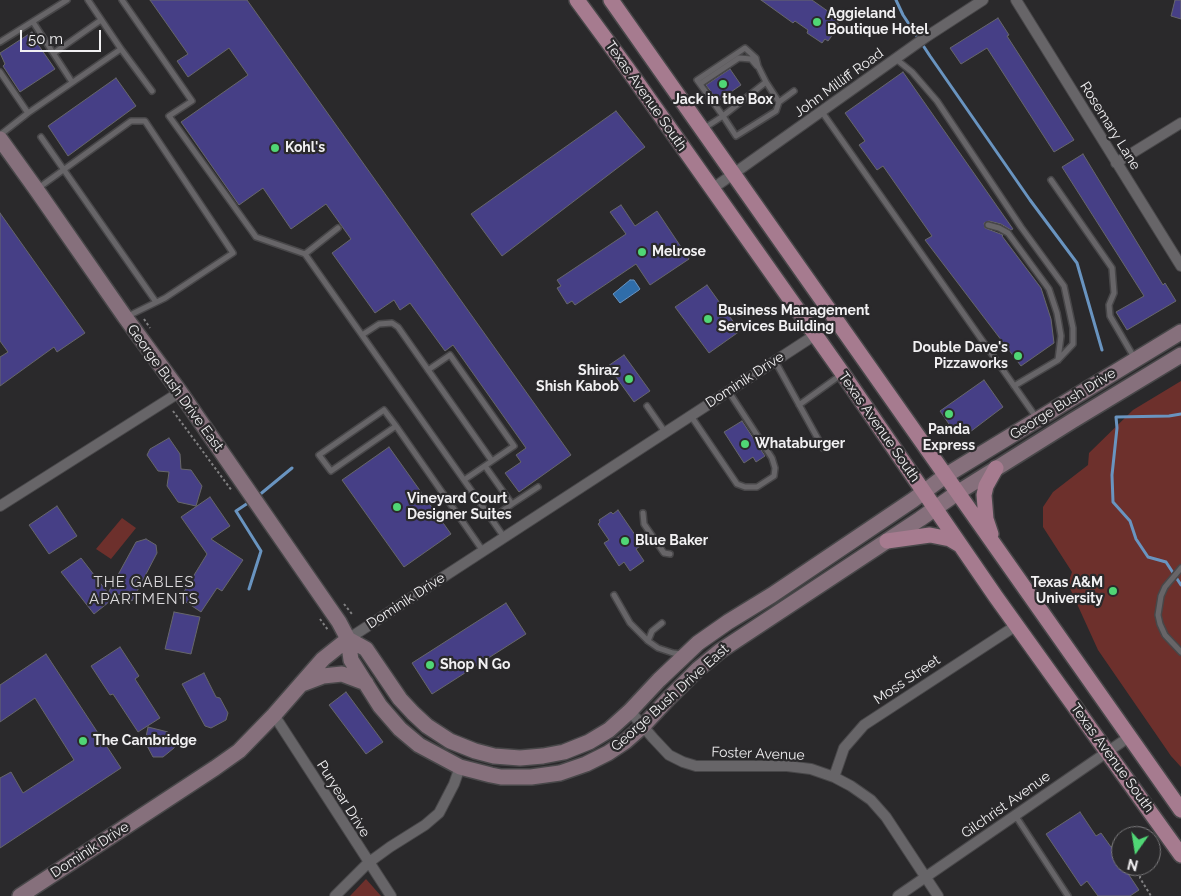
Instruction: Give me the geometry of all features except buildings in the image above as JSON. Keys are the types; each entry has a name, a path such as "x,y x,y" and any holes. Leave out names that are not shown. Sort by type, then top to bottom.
{"main road":[{"name":"Texas Avenue South","path":"577,0 1181,855"},
{"name":"Texas Avenue South","path":"612,0 1181,810"},
{"path":"994,543 986,519 984,495 996,468"},
{"path":"887,542 930,535 950,540 961,546"}],"street":[{"name":"John Milliff Road","path":"712,189 926,37 983,0"},
{"name":"Rosemary Lane","path":"1016,0 1181,266"},
{"path":"1116,163 1181,123"},
{"name":"George Bush Drive East","path":"0,139 125,318 180,392 240,490 266,516 339,622 348,639 351,660 380,706 410,738 436,755 460,767 501,777 531,777 560,774 608,753 643,726 698,669 720,651 887,542 957,492"},
{"name":"George Bush Drive","path":"945,476 1181,332"},
{"name":"Dominik Drive","path":"20,896 239,751 274,715 323,659 348,639 815,335"},
{"path":"1140,379 1151,361 1181,342"},
{"name":"George Bush Drive","path":"957,492 1181,355"},
{"path":"0,506 180,392"},
{"name":"George Bush Drive East","path":"348,639 366,649 400,699 427,726 450,741 494,756 520,758 564,752 589,742 608,730 630,711 698,643 772,595 945,476"},
{"name":"Moss Street","path":"834,777 844,748 864,725 1016,624"},
{"path":"301,685 323,676 342,674 366,683"},
{"name":"Foster Avenue","path":"630,711 669,754 683,762 696,766 787,766 811,769 834,777 851,786 871,800 886,817 938,896"},
{"name":"Puryear Drive","path":"274,715 391,896"},
{"name":"Gilchrist Avenue","path":"898,896 1129,737"},
{"path":"335,896 368,863 439,814 460,767"}],"lane":[{"path":"0,42 67,0"},
{"path":"88,0 152,91"},
{"path":"122,0 192,100 169,116 256,237 305,254 504,537"},
{"path":"54,53 101,20"},
{"path":"33,22 72,82"},
{"path":"779,102 766,82 756,58 744,48 697,80 736,136 776,111 779,102 794,91"},
{"path":"0,135 28,113 122,49"},
{"path":"899,57 937,101 1021,227 1064,286 1073,328 1074,344 1058,360 1014,386"},
{"path":"700,84 739,58 751,60 758,66"},
{"path":"0,72 28,113"},
{"path":"703,129 766,82"},
{"path":"822,112 1037,420"},
{"path":"36,189 131,121 145,121 233,253 165,298 125,318"},
{"path":"41,136 156,302"},
{"path":"1051,180 1112,268 1114,293 1109,305 1110,316 1135,360"},
{"path":"988,225 1008,233 1049,289 1057,313 1061,336 1058,360"},
{"path":"305,254 338,228"},
{"path":"362,336 379,324 392,324 398,327 492,461"},
{"path":"428,370 450,355 514,446 464,480"},
{"path":"775,361 823,448"},
{"path":"799,405 843,374"},
{"path":"691,416 737,484 745,487 757,487 774,476 775,468 772,458 729,391"},
{"path":"646,406 665,432"},
{"path":"396,426 331,471 319,455 384,410 396,426 483,551"},
{"path":"484,466 512,504"},
{"path":"491,519 538,487"},
{"path":"643,513 644,524 664,552 670,554"},
{"path":"1181,568 1166,586 1161,596 1158,611 1158,619 1165,635 1181,652"},
{"path":"614,595 630,623 648,641 658,648 673,653 686,654"},
{"path":"648,641 652,631 662,623"},
{"path":"1015,816 1068,896"}],"path":[{"path":"173,411 240,490"},
{"path":"1140,876 1151,896"}],"shaded area":[{"name":"Texas A&M University","path":"1181,381 1181,767 1171,756 1098,650 1068,584 1072,572 1043,527 1043,507 1053,492 1088,465 1089,453 1133,410"},
{"path":"122,518 136,528 111,559 96,549"},
{"path":"366,879 381,896 350,896"}],"water":[{"path":"630,280 634,280 640,289 620,303 613,294"}],"waterway":[{"path":"896,0 903,15 930,56 1030,200 1077,263 1102,350"},
{"path":"1181,414 1116,417 1117,428 1112,475 1113,502 1130,521 1136,539 1148,557 1166,562 1181,585"},
{"path":"258,496 292,468"},
{"path":"249,589 261,551 236,511 251,501"}],"place":[{"name":"Aggieland Boutique Hotel","path":"817,22"},
{"name":"Jack in the Box","path":"723,84"},
{"name":"Kohl's","path":"275,148"},
{"name":"Melrose","path":"642,252"},
{"name":"Business Management Services Building","path":"708,319"},
{"name":"Double Dave's Pizzaworks","path":"1018,356"},
{"name":"Shiraz Shish Kabob","path":"629,379"},
{"name":"Panda Express","path":"949,414"},
{"name":"Whataburger","path":"745,444"},
{"name":"Vineyard Court Designer Suites","path":"397,507"},
{"name":"Blue Baker","path":"625,541"},
{"name":"Texas A&M University","path":"1113,591"},
{"name":"Shop N Go","path":"430,665"},
{"name":"The Cambridge","path":"83,741"}],"district":[{"name":"THE GABLES APARTMENTS","path":"144,590"}]}
